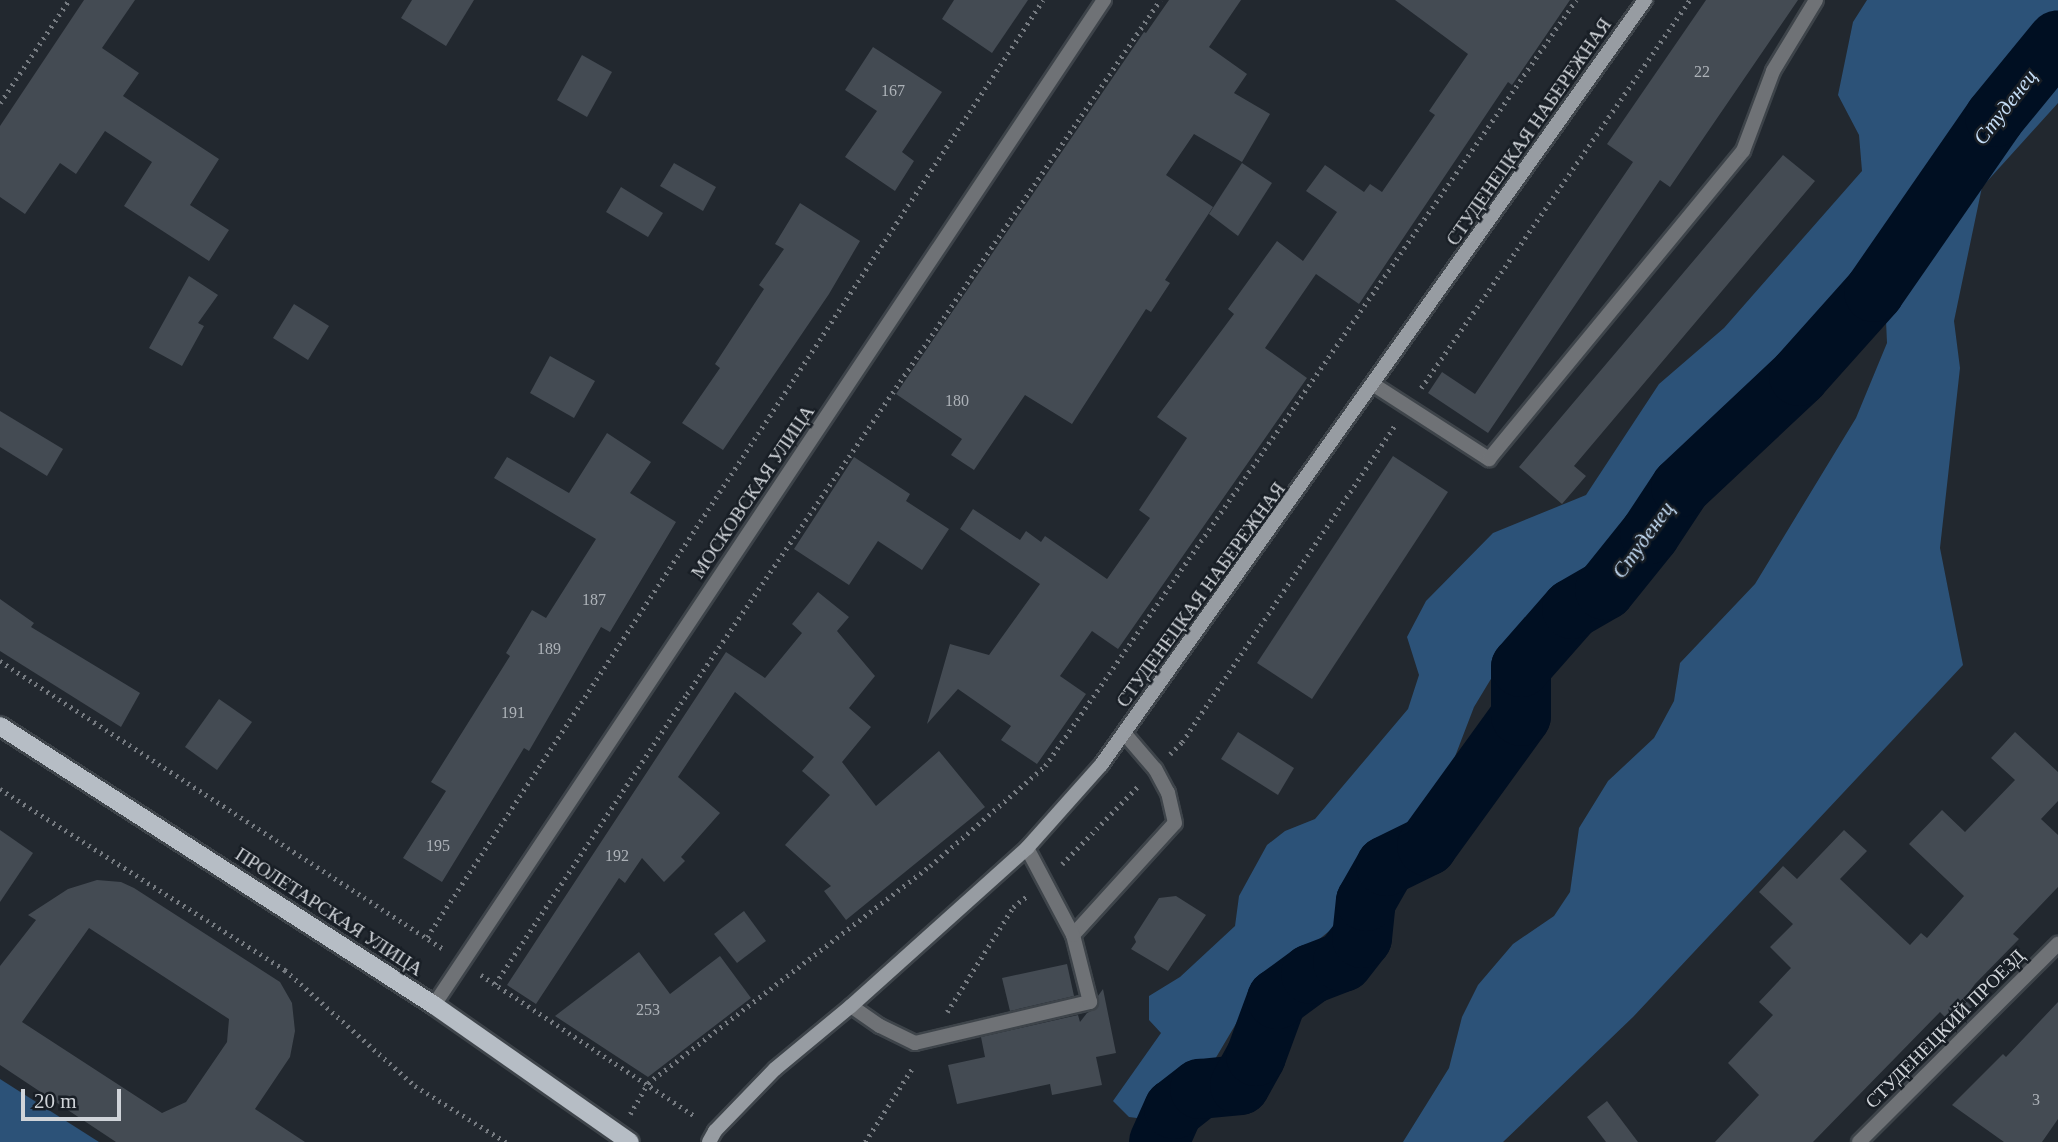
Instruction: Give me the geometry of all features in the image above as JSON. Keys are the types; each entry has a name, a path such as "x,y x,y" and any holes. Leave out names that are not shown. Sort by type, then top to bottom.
{"main road":[{"name":"ПРОЛЕТАРСКАЯ УЛИЦА","path":"0,726 434,1005 630,1142"}],"street":[{"name":"МОСКОВСКАЯ УЛИЦА","path":"434,1005 1104,0"},
{"name":"СТУДЕНЕЦКАЯ НАБЕРЕЖНАЯ","path":"712,1136 775,1069 851,1006 1027,848 1101,765 1374,385 1645,0"},
{"path":"1374,385 1489,460 1743,151 1773,71 1816,0"},
{"path":"1073,935 1175,823 1167,793 1155,769 1125,734"},
{"path":"851,1006 880,1026 915,1043 1090,1002 1073,935 1027,848"},
{"name":"СТУДЕНЕЦКИЙ ПРОЕЗД","path":"1859,1142 2058,944"}],"path":[{"path":"0,103 69,0"},
{"path":"0,661 427,937 1043,0"},
{"path":"712,1136 648,1083 495,984 687,694 1160,0"},
{"path":"648,1083 930,866 1045,766 1576,0"},
{"path":"865,1142 1013,907 1044,883 1182,742 1408,406 1690,0"},
{"path":"0,789 285,970 415,1086 506,1142"}],"shaded area":[{"path":"1867,0 2058,0 2058,103 1982,187 1954,321 1960,368 1940,548 1963,665 1633,1017 1503,1142 1403,1142 1449,1068 1462,1017 1478,985 1513,944 1554,916 1570,892 1579,828 1608,781 1654,738 1674,701 1680,663 1755,584 1856,418 1887,343 1885,299 1860,291 1835,302 1618,547 1512,644 1474,707 1451,767 1348,916 1256,990 1208,1071 1153,1120 1129,1117 1113,1101 1161,1033 1149,1020 1149,996 1180,977 1235,926 1239,896 1267,845 1285,831 1315,819 1408,709 1419,675 1407,637 1426,601 1493,533 1586,495 1659,384 1724,328 1862,171 1859,135 1838,95 1853,22"},
{"path":"0,1079 99,1142 0,1142"}],"building":[{"path":"84,0 135,0 102,48 139,73 123,96 219,159 190,205 229,230 209,261 124,206 152,162 105,131 76,174 60,163 25,214 0,197 0,126"},
{"path":"412,0 474,0 446,46 401,18"},
{"path":"954,0 1028,0 992,53 942,19"},
{"path":"1169,0 1241,0 1209,47 1247,74 1234,93 1270,114 1242,162 1194,134 1166,175 1213,207 1165,280 1170,283 1151,312 1146,309 1072,424 1025,395 974,470 951,455 962,439 896,394 1144,32 1146,33"},
{"path":"1395,0 1570,0 1512,85 1508,82 1359,304 1316,274 1265,348 1307,378 1118,649 1092,631 1060,676 1086,694 1037,764 1001,740 1011,726 958,689 927,724 950,644 989,655 1040,584 960,529 973,509 1020,540 1026,531 1041,542 1045,536 1107,579 1150,518 1139,510 1187,438 1157,417 1234,314 1228,309 1277,241 1303,261 1337,212 1306,191 1325,165 1364,192 1370,184 1382,192 1435,115 1429,111 1468,54"},
{"path":"1706,0 1798,0 1670,187 1660,180 1488,433 1428,393 1442,372 1475,394 1633,162 1607,144"},
{"path":"873,47 942,92 902,152 914,161 895,191 845,157 877,111 845,90"},
{"path":"582,55 612,72 587,117 557,100"},
{"path":"1783,155 1815,181 1574,466 1586,476 1562,504 1519,467"},
{"path":"674,163 716,187 703,211 660,186"},
{"path":"1242,163 1272,183 1238,236 1209,214"},
{"path":"621,187 663,213 648,237 606,212"},
{"path":"800,203 860,241 829,294 723,450 682,423 720,368 715,364 764,289 759,285 784,249 775,244"},
{"path":"189,276 218,295 198,323 204,326 182,366 149,348"},
{"path":"294,304 329,326 308,360 273,338"},
{"path":"550,356 595,381 574,418 530,393"},
{"path":"0,411 63,449 47,476 0,447"},
{"path":"607,433 651,462 630,493 676,522 610,632 601,627 529,751 524,748 442,882 403,858 446,791 431,782 510,656 506,653 532,610 546,618 596,539 494,478 507,457 569,493"},
{"path":"1393,456 1448,492 1312,699 1257,663"},
{"path":"854,457 910,494 906,501 949,529 922,570 878,541 849,585 794,549"},
{"path":"818,592 849,617 837,631 875,676 849,708 871,727 842,762 876,806 939,751 985,807 846,920 824,891 831,886 785,845 830,795 802,771 814,757 735,692 678,777 720,813 681,857 685,861 664,882 642,858 625,883 619,878 536,1004 507,985 726,652 765,678 802,633 792,624"},
{"path":"0,599 34,623 31,627 140,693 121,727 0,651"},
{"path":"219,699 252,722 217,770 185,747"},
{"path":"1238,732 1294,768 1278,795 1221,759"},
{"path":"2015,732 2058,772 2058,801 2041,819 2058,835 2058,887 2013,934 2019,939 1964,999 1972,1007 1954,1026 1940,1012 1813,1142 1715,1142 1759,1095 1728,1063 1773,1015 1759,1002 1791,968 1770,947 1793,924 1759,892 1783,866 1797,879 1844,830 1867,851 1840,879 1910,945 1921,933 1927,938 1964,896 1909,844 1942,810 1965,832 2015,780 1991,758"},
{"path":"0,830 33,853 0,902"},
{"path":"97,880 121,882 280,982 292,1003 295,1031 290,1057 255,1109 305,1142 116,1142 0,1065 0,966 36,920 28,915 68,889","holes":["89,928 229,1019 227,1042 186,1102 162,1113 22,1022"]},
{"path":"1176,896 1206,915 1168,971 1131,949 1136,942 1134,937 1159,898"},
{"path":"744,911 766,941 737,963 714,934"},
{"path":"639,952 670,994 720,956 751,998 648,1077 555,1016"},
{"path":"1067,964 1074,996 1010,1011 1002,978"},
{"path":"1103,989 1116,1053 1096,1057 1102,1085 1052,1095 1050,1084 957,1104 948,1065 985,1057 981,1037 1078,1015 1080,1022 1087,1013 1097,1008 1098,996"},
{"path":"2058,1002 2058,1119 2042,1142 2004,1142 1952,1105 2003,1054 2006,1057"},
{"path":"1607,1101 1638,1142 1606,1142 1587,1117"}],"waterway":[{"name":"Студенец","path":"1159,1142 1174,1109 1200,1089 1240,1085 1256,1056 1277,999 1311,974 1343,962 1362,938 1366,901 1386,866 1427,846 1521,716 1521,667 1572,609 1605,590 1650,534 1681,487 1799,376 1874,292 1995,117 2058,40"}]}
